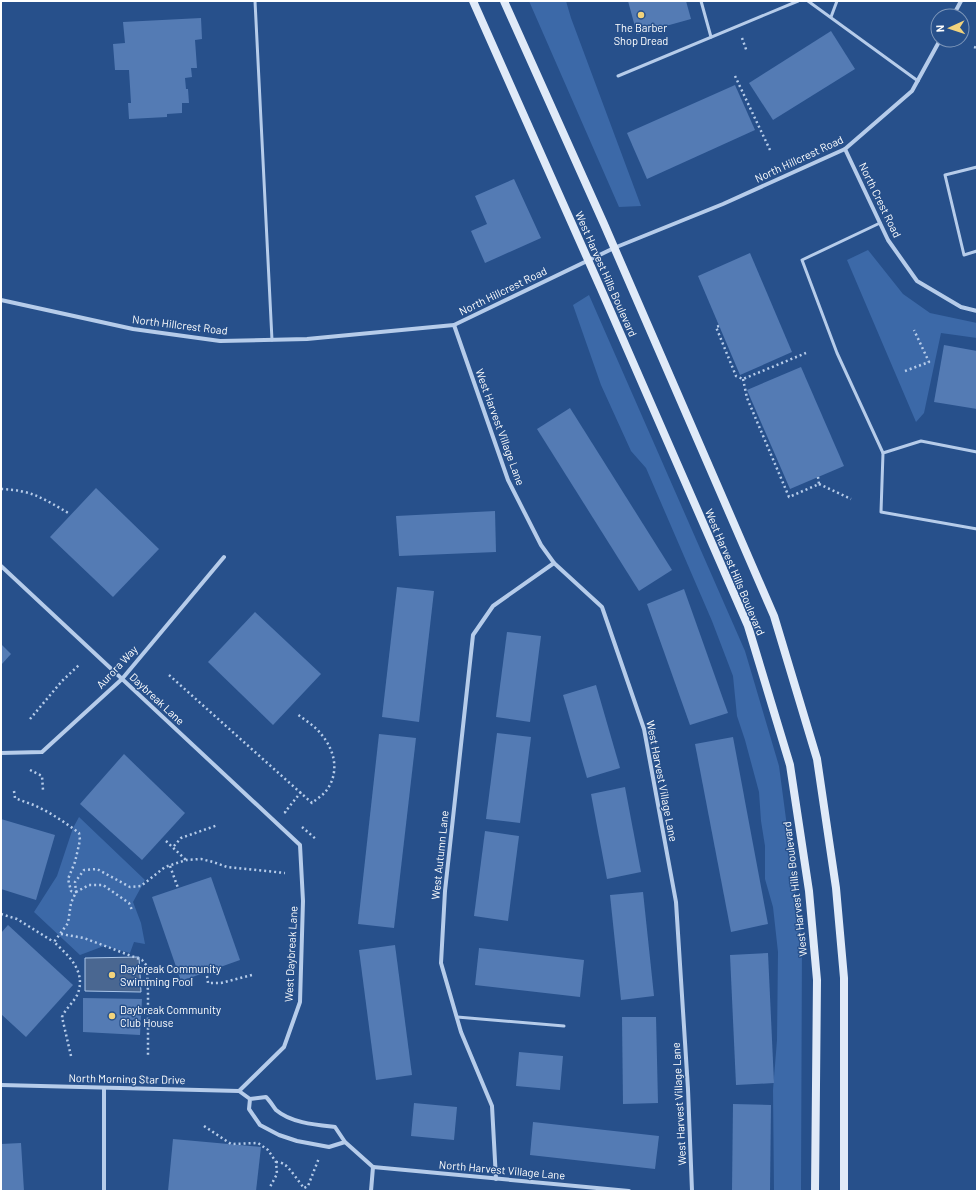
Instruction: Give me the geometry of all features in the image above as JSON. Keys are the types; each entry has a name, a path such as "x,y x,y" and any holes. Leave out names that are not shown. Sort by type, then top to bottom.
{"street":[{"name":"West Harvest Hills Boulevard","path":"473,1 748,626 790,765 809,891 817,980 814,1191"},
{"name":"West Harvest Hills Boulevard","path":"504,1 614,248 774,616 817,759 836,888 844,978 844,1191"},
{"name":"North Hillcrest Road","path":"1,300 133,328 220,341 307,339 454,326 614,248 723,204 845,149 912,91 936,48"},
{"name":"North Crest Road","path":"845,149 888,240 917,281 961,307 977,311"},
{"name":"West Harvest Village Lane","path":"454,326 508,480 542,545 554,563 602,607 644,729 676,902 688,1089 692,1191"},
{"name":"Aurora Way","path":"1,753 42,752 122,679 224,557"},
{"name":"West Autumn Lane","path":"496,1179 492,1106 461,1032 441,963 445,891 473,635 494,606 554,563"},
{"name":"Daybreak Lane","path":"1,566 300,845"},
{"name":"West Daybreak Lane","path":"239,1091 284,1047 300,1002 303,901 300,845"},
{"name":"North Morning Star Drive","path":"1,1085 239,1091"},
{"path":"104,1088 104,1191"},
{"path":"239,1091 250,1099 266,1098 277,1110 290,1118 304,1123 335,1127 345,1142 373,1167 371,1191"},
{"path":"250,1099 249,1109 260,1125 279,1135 297,1141 329,1147 345,1142"},
{"name":"North Harvest Village Lane","path":"373,1167 629,1191"}],"lane":[{"path":"255,1 272,340"},
{"path":"701,1 712,37"},
{"path":"618,76 798,1"},
{"path":"808,1 918,81"},
{"path":"830,17 837,1"},
{"path":"977,167 944,175 964,255 977,251"},
{"path":"880,223 802,260 837,353 883,453 881,512 977,529"},
{"path":"883,453 921,441 977,452"},
{"path":"457,1018 564,1026"}],"path":[{"path":"742,37 747,52"},
{"path":"735,76 770,150"},
{"path":"719,326 716,327 736,376 744,379 806,353"},
{"path":"905,371 929,362 914,330"},
{"path":"744,379 747,398 789,496 819,484 851,499"},
{"path":"818,477 819,484"},
{"path":"1,489 36,494 70,514"},
{"path":"30,719 62,681 78,665"},
{"path":"169,675 312,803 326,792 333,779 335,765 330,749 321,733 297,714"},
{"path":"30,770 42,776 42,790"},
{"path":"14,791 15,798 52,815 79,833 80,840 75,862 68,879 70,891 76,892 89,885 103,885 128,903 132,910"},
{"path":"291,816 285,812 300,792"},
{"path":"174,846 181,838 218,825"},
{"path":"301,826 317,840"},
{"path":"166,840 174,846 186,860"},
{"path":"54,942 68,923 71,903 76,892 75,882 84,870 97,869 130,886 141,886 165,867 186,860 201,859 227,867 285,873"},
{"path":"170,866 178,888"},
{"path":"1,914 17,919 54,942 68,954 76,966 80,978 78,992 62,1017 71,1056"},
{"path":"60,934 84,938 142,960 147,966 148,1055"},
{"path":"207,976 208,983 221,983 252,975"},
{"path":"204,1126 231,1144 258,1144 268,1150 276,1162 277,1174 270,1187"},
{"path":"276,1162 287,1165 304,1188 308,1186 320,1154"}],"shaded area":[{"path":"529,1 566,1 641,206 619,207"},
{"path":"868,250 903,294 930,313 977,323 977,338 941,333 924,413 916,422 847,260"},
{"path":"589,295 745,651 779,766 802,940 801,1191 774,1191 773,1090 777,1040 778,952 773,907 765,879 765,846 761,821 759,792 737,716 733,676 712,621 646,468 631,451 601,385 573,305"},
{"path":"79,817 145,880 133,902 141,923 145,944 134,942 130,953 104,946 80,955 34,912 57,876 73,828"},
{"name":"Daybreak Community Swimming Pool","path":"139,957 141,992 85,991 85,958"}],"building":[{"path":"628,1 686,1 691,19 637,34"},
{"path":"201,18 202,39 195,40 197,68 191,68 192,77 185,78 186,89 188,89 189,103 182,103 182,113 167,114 167,117 129,119 128,103 131,103 129,70 115,70 113,44 125,43 123,22"},
{"path":"831,31 855,69 773,120 749,83"},
{"path":"735,85 755,130 647,179 627,133"},
{"path":"514,179 541,238 485,263 471,231 487,224 475,196"},
{"path":"750,253 792,352 740,375 698,276"},
{"path":"944,345 977,351 977,409 934,402"},
{"path":"801,367 844,466 790,489 747,390"},
{"path":"570,408 672,570 639,591 537,429"},
{"path":"96,488 159,549 113,597 50,537"},
{"path":"495,511 496,552 399,556 396,516"},
{"path":"397,587 434,591 419,722 382,717"},
{"path":"684,589 728,713 690,725 647,604"},
{"path":"255,612 321,674 273,725 208,662"},
{"path":"507,632 541,636 530,722 496,717"},
{"path":"1,644 11,654 1,665"},
{"path":"596,685 620,768 587,778 563,695"},
{"path":"497,733 531,737 520,823 486,819"},
{"path":"379,734 416,738 394,928 358,924"},
{"path":"733,737 768,924 731,932 695,744"},
{"path":"124,754 185,813 142,860 80,804"},
{"path":"625,787 641,872 607,879 591,794"},
{"path":"1,819 55,835 36,900 1,889"},
{"path":"485,831 519,836 508,921 474,916"},
{"path":"211,877 240,960 181,981 152,897"},
{"path":"643,892 654,996 621,1000 610,895"},
{"path":"8,925 73,985 26,1037 1,1014 1,933"},
{"path":"395,945 412,1075 376,1080 359,950"},
{"path":"479,948 584,960 580,997 475,985"},
{"path":"768,953 774,1083 736,1085 730,955"},
{"name":"Daybreak Community Club House","path":"83,998 142,999 140,1035 83,1032"},
{"path":"622,1017 656,1017 658,1103 623,1104"},
{"path":"519,1052 563,1056 560,1090 516,1086"},
{"path":"414,1103 457,1107 454,1140 411,1136"},
{"path":"733,1104 771,1105 770,1191 732,1191"},
{"path":"533,1122 659,1136 655,1169 530,1155"},
{"path":"173,1139 261,1147 256,1191 168,1191"},
{"path":"21,1143 24,1191 1,1191 1,1144"}],"place":[{"name":"The Barber Shop Dread","path":"641,15"},
{"name":"Daybreak Community Swimming Pool","path":"112,975"},
{"name":"Daybreak Community Club House","path":"112,1016"}]}
